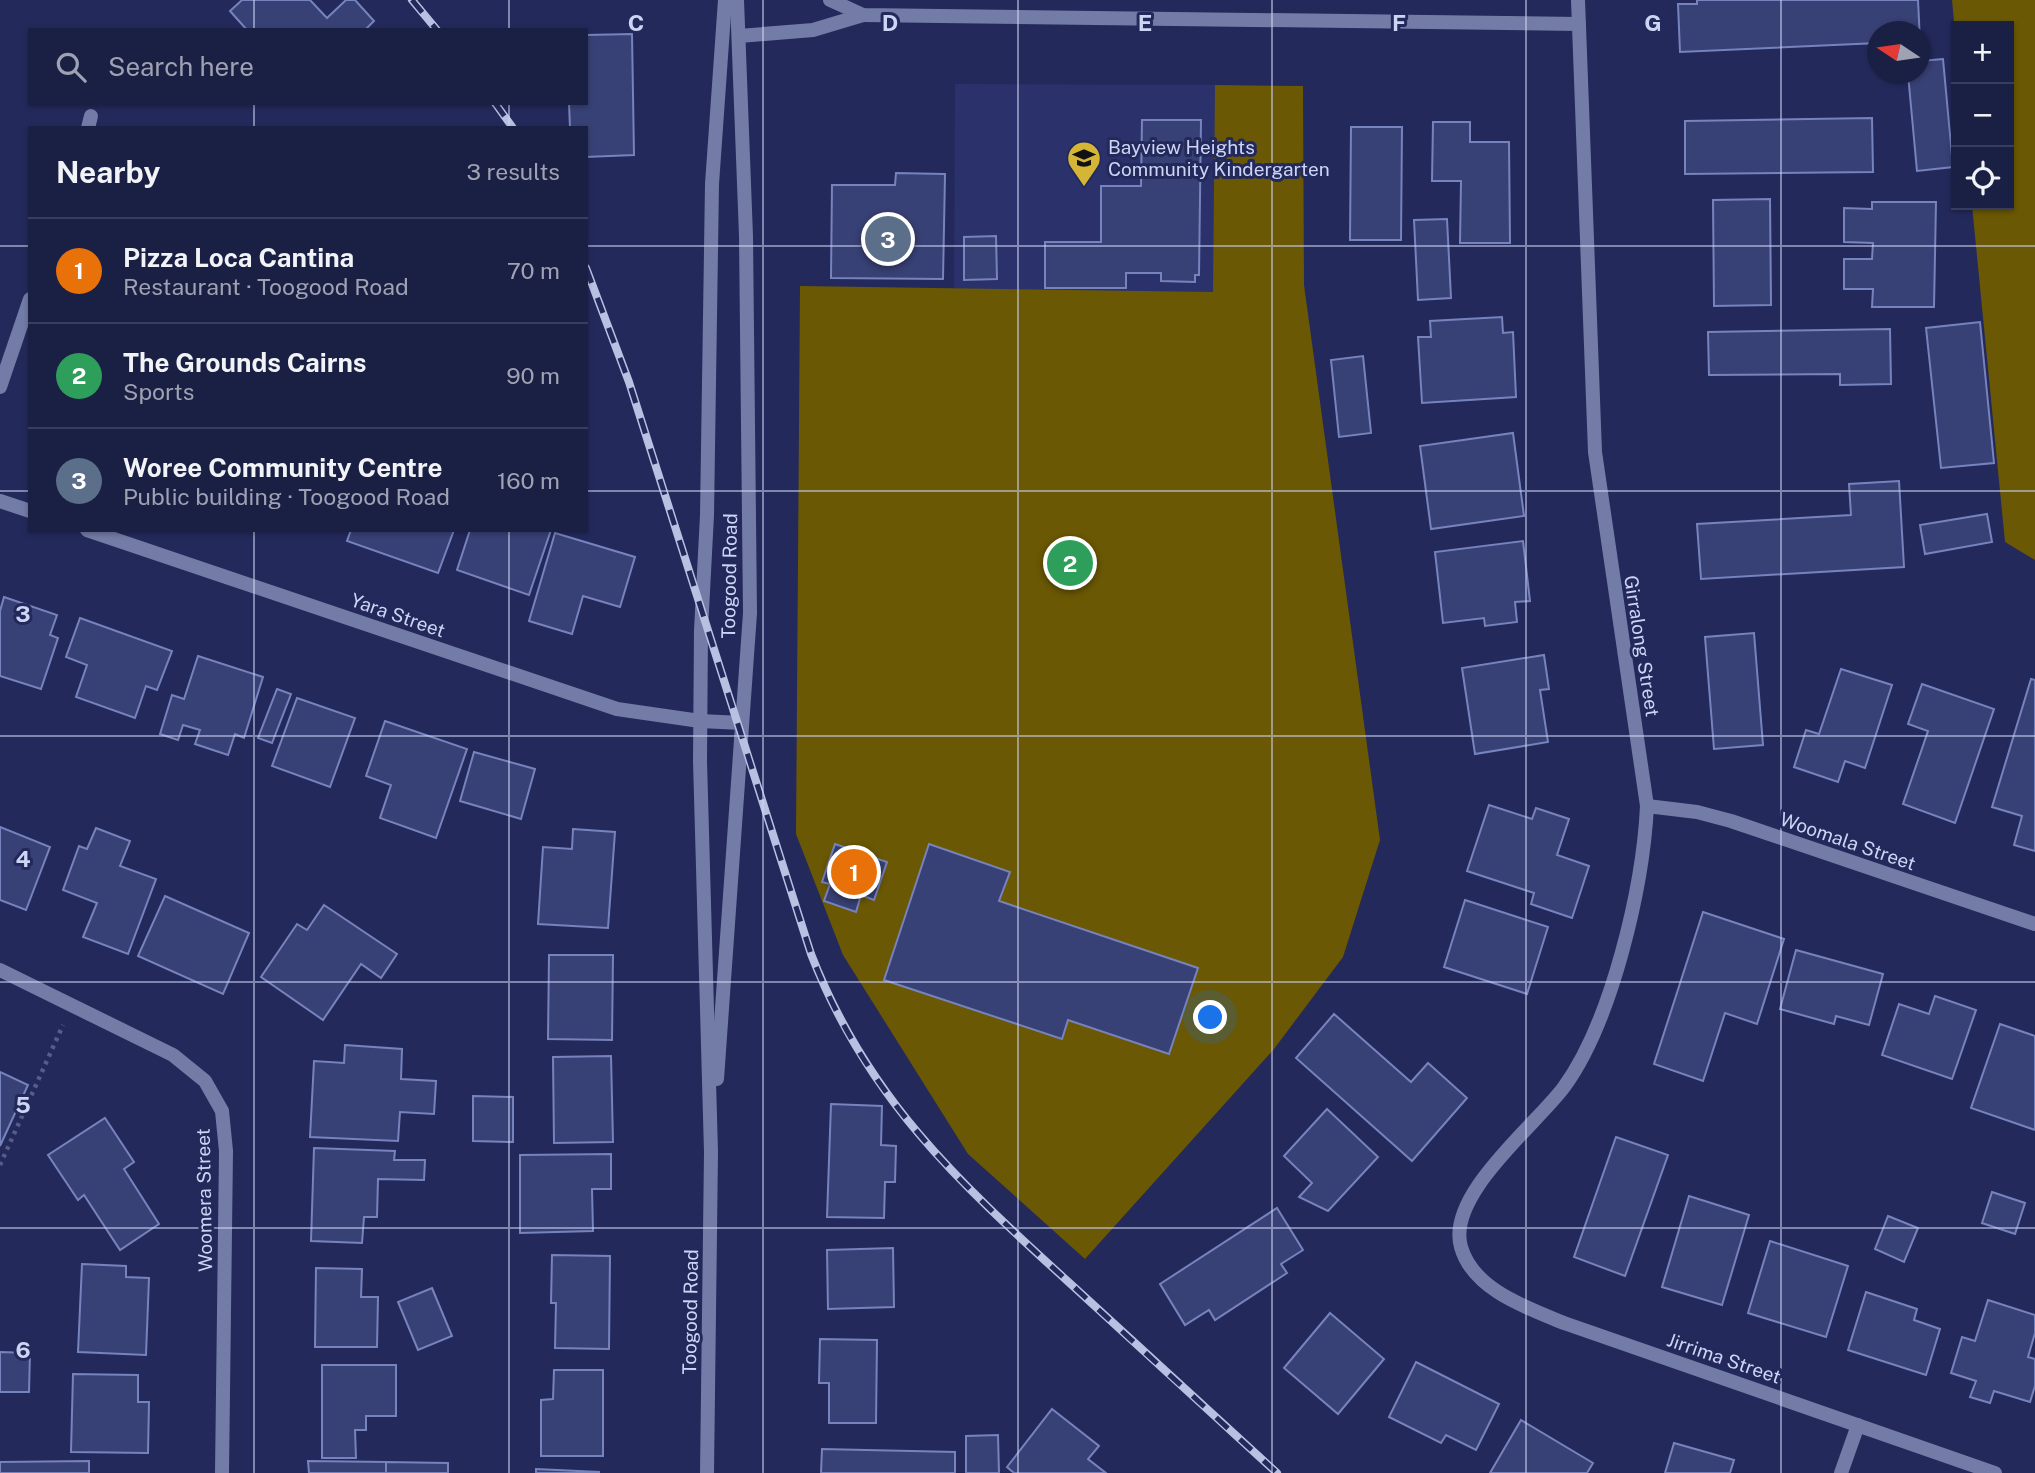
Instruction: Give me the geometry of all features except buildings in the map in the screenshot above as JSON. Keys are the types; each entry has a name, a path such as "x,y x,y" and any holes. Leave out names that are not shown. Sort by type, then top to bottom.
{"street":[{"name":"Toogood Road","path":"707,1473 711,1152 700,721 709,456 712,184 725,0"},
{"name":"Toogood Road","path":"711,1152 750,613 746,236 736,0"},
{"path":"736,0 722,18 739,36 813,30 863,15 1579,24"},
{"path":"830,0 863,15"},
{"name":"Girralong Street","path":"1461,1247 1460,1226 1469,1199 1563,1087 1604,1010 1635,897 1645,846 1647,806 1595,452 1578,0"},
{"path":"0,387 28,305"},
{"path":"0,501 28,510"},
{"name":"Yara Street","path":"93,532 617,709 700,721 742,723"},
{"name":"Woomala Street","path":"1647,806 1697,812 1731,821 2035,924"},
{"name":"Woomera Street","path":"0,970 173,1055 205,1081 222,1111 226,1151 222,1473"},
{"name":"Jirrima Street","path":"1461,1247 1479,1277 1513,1302 1564,1323 1995,1473"},
{"path":"1841,1473 1858,1425"}],"path":[{"path":"0,1165 72,1005"}],"shaded area":[{"path":"1952,0 2035,0 2035,560 2005,542 1972,210 2014,210 2014,21 1954,21"},
{"name":"Bayview Heights Community Kindergarten","path":"955,84 1215,85 1214,292 954,291"},
{"path":"1215,85 1303,86 1304,285 1380,840 1343,957 1274,1049 1085,1259 968,1154 843,955 796,834 800,286 1213,292"}],"railway":[{"path":"412,0 435,28"},
{"path":"496,105 512,126"},
{"path":"588,273 629,382 811,954 834,1006 860,1054 889,1097 956,1175 1277,1473"}],"place":[{"name":"Bayview Heights Community Kindergarten","path":"1084,188"},
{"name":"Woree Community Centre","path":"888,239"},
{"name":"The Grounds Cairns","path":"1070,563"},
{"name":"Pizza Loca Cantina","path":"854,872"}]}
